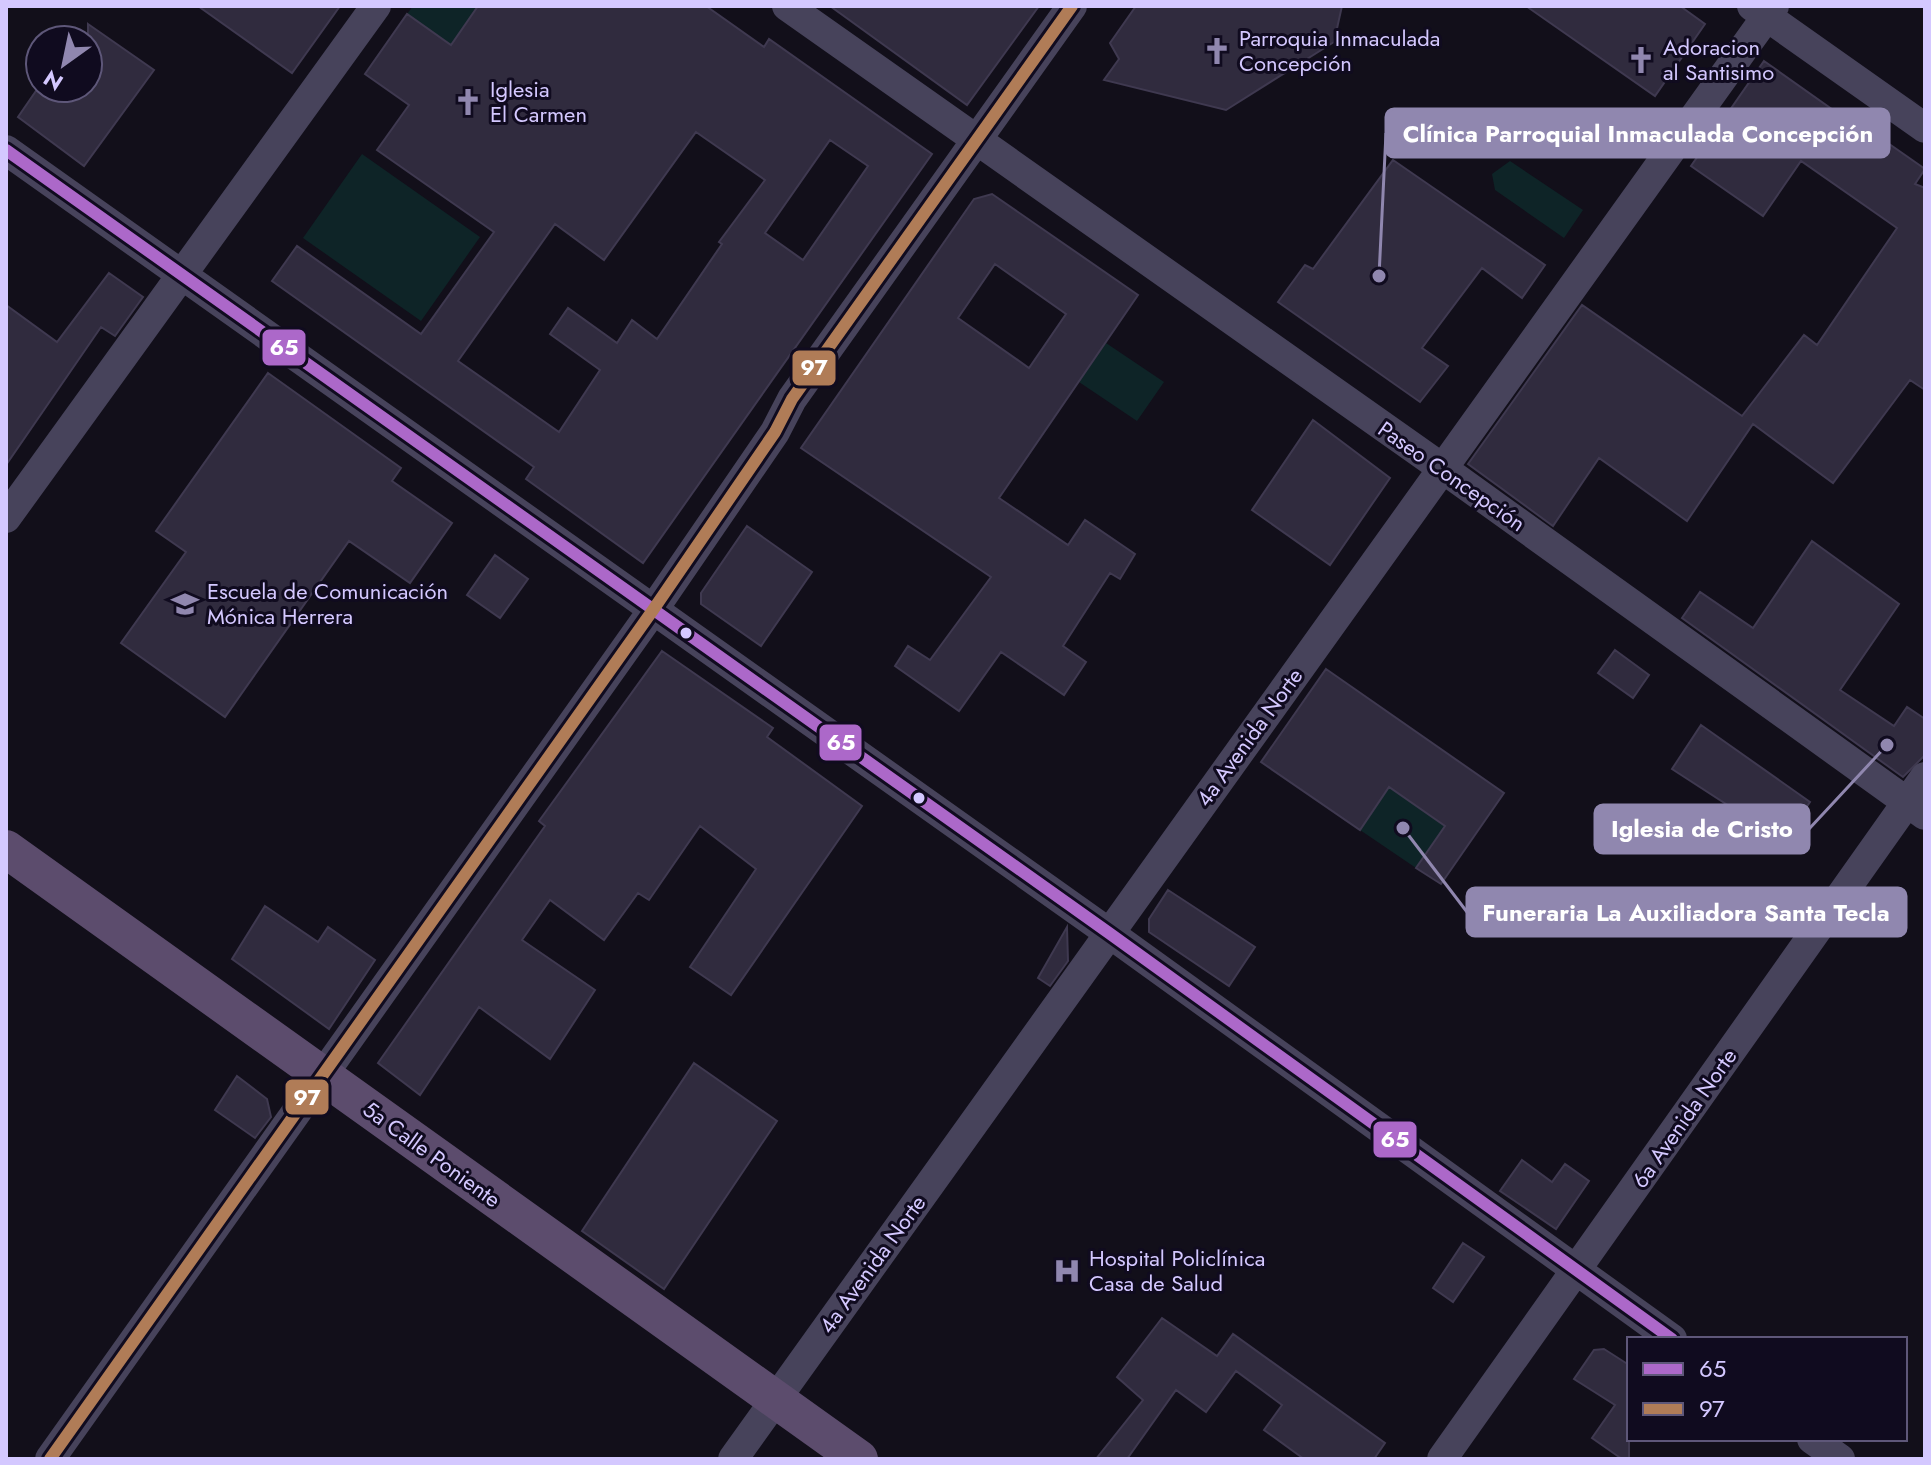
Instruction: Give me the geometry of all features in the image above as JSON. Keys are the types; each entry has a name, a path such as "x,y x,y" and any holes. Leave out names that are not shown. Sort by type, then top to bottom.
{"main road":[{"name":"5a Calle Poniente","path":"6,849 859,1459"}],"street":[{"path":"6,518 376,6"},
{"name":"Paseo Concepción","path":"787,6 1442,468 1916,809"},
{"path":"50,1459 653,610 775,432 792,399 1072,6"},
{"path":"1764,10 1925,128"},
{"name":"4a Avenida Norte","path":"733,1459 1442,468 1764,10"},
{"path":"6,150 1109,933 1669,1337"},
{"name":"6a Avenida Norte","path":"1442,1459 1576,1271 1916,809 1925,777"},
{"path":"1815,1441 1840,1459"}],"green space":[{"path":"413,6 478,6 451,45 407,14"},
{"path":"362,154 480,237 421,321 303,238"},
{"path":"1510,161 1583,210 1564,238 1495,190 1492,174"},
{"path":"1106,343 1164,382 1137,421 1079,382"},
{"path":"1389,787 1445,826 1416,868 1360,830"}],"building":[{"path":"198,6 340,6 292,73"},
{"path":"478,6 706,6 764,47 769,39 932,154 643,563 526,479 534,467 272,281 297,246 421,334 494,232 377,150 409,105 365,74 407,14 451,45","holes":["696,132 765,180 719,242 722,244 657,339 632,320 617,343 568,308 550,334 600,370 559,432 458,361 555,224 604,260","830,140 868,166 803,260 765,233"]},
{"path":"830,6 1039,6 967,105"},
{"name":"Parroquia Inmaculada Concepción","path":"1136,6 1342,6 1334,42 1226,110 1104,80 1119,59 1110,43"},
{"name":"Adoracion al Santisimo","path":"1526,6 1680,6 1705,24 1655,96"},
{"path":"104,35 154,70 84,166 18,117 27,104 104,104"},
{"path":"1764,61 1870,136 1872,132 1925,169 1915,184 1925,188 1925,390 1910,380 1833,483 1753,424 1687,521 1599,458 1553,526 1468,464 1582,305 1742,416 1804,335 1817,345 1897,228 1801,161 1763,216 1691,166"},
{"path":"1393,160 1545,265 1522,298 1482,268 1422,348 1448,366 1420,402 1278,302 1305,265 1313,269"},
{"path":"992,194 1138,295 999,498 1068,545 1085,520 1135,554 1120,579 1110,573 1063,646 1086,662 1064,695 1001,652 959,711 895,666 908,646 930,660 991,577 801,448 974,199","holes":["995,264 1066,314 1029,368 958,318"]},
{"path":"109,273 143,297 115,336 101,327 6,465 6,305 57,342"},
{"path":"268,373 401,468 392,481 452,523 410,583 349,541 225,717 121,643 186,552 156,531"},
{"path":"1313,420 1390,478 1330,565 1252,510"},
{"path":"747,526 812,572 761,646 701,604 701,593"},
{"path":"1812,541 1899,604 1840,690 1894,726 1907,707 1925,719 1925,755 1903,777 1682,618 1700,592 1753,628"},
{"path":"495,555 528,579 500,618 467,595"},
{"path":"1615,650 1649,675 1633,698 1598,673"},
{"path":"662,651 773,728 767,737 862,806 731,995 690,967 756,869 700,826 649,900 638,893 604,940 550,900 522,940 595,990 550,1059 479,1007 420,1095 378,1063 545,826 539,821"},
{"path":"1326,669 1504,793 1441,884 1416,868 1445,826 1389,787 1360,830 1261,762"},
{"path":"1701,725 1810,802 1783,841 1672,769"},
{"path":"1168,890 1255,947 1229,986 1149,932 1149,919"},
{"path":"265,906 318,942 328,927 375,960 329,1029 232,959"},
{"path":"1067,927 1068,961 1050,986 1038,978"},
{"path":"694,1063 777,1121 664,1289 582,1231"},
{"path":"237,1076 267,1099 271,1117 255,1138 215,1110"},
{"path":"1522,1160 1552,1182 1565,1164 1589,1181 1556,1229 1500,1191"},
{"path":"1463,1243 1484,1257 1453,1302 1433,1288"},
{"path":"1162,1318 1217,1356 1233,1334 1385,1443 1374,1459 1304,1459 1264,1430 1282,1405 1236,1371 1206,1412 1176,1390 1127,1459 1096,1459 1143,1400 1117,1377"},
{"path":"1604,1349 1627,1364 1629,1459 1622,1459 1592,1438 1615,1405 1574,1379 1594,1350"}],"transit line":[{"name":"97","path":"50,1459 653,610 775,432 792,399 1072,6"},
{"name":"65","path":"6,150 1109,933 1669,1337"}],"place":[{"name":"Parroquia Inmaculada Concepción","path":"1217,51"},
{"name":"Adoracion al Santisimo","path":"1641,60"},
{"name":"Iglesia El Carmen","path":"468,102"},
{"name":"Clínica Parroquial Inmaculada Concepción","path":"1379,276"},
{"name":"Escuela de Comunicación Mónica Herrera","path":"185,604"},
{"name":"Iglesia de Cristo","path":"1887,745"},
{"name":"Funeraria La Auxiliadora Santa Tecla","path":"1403,828"},
{"name":"Hospital Policlínica Casa de Salud","path":"1067,1271"}]}
